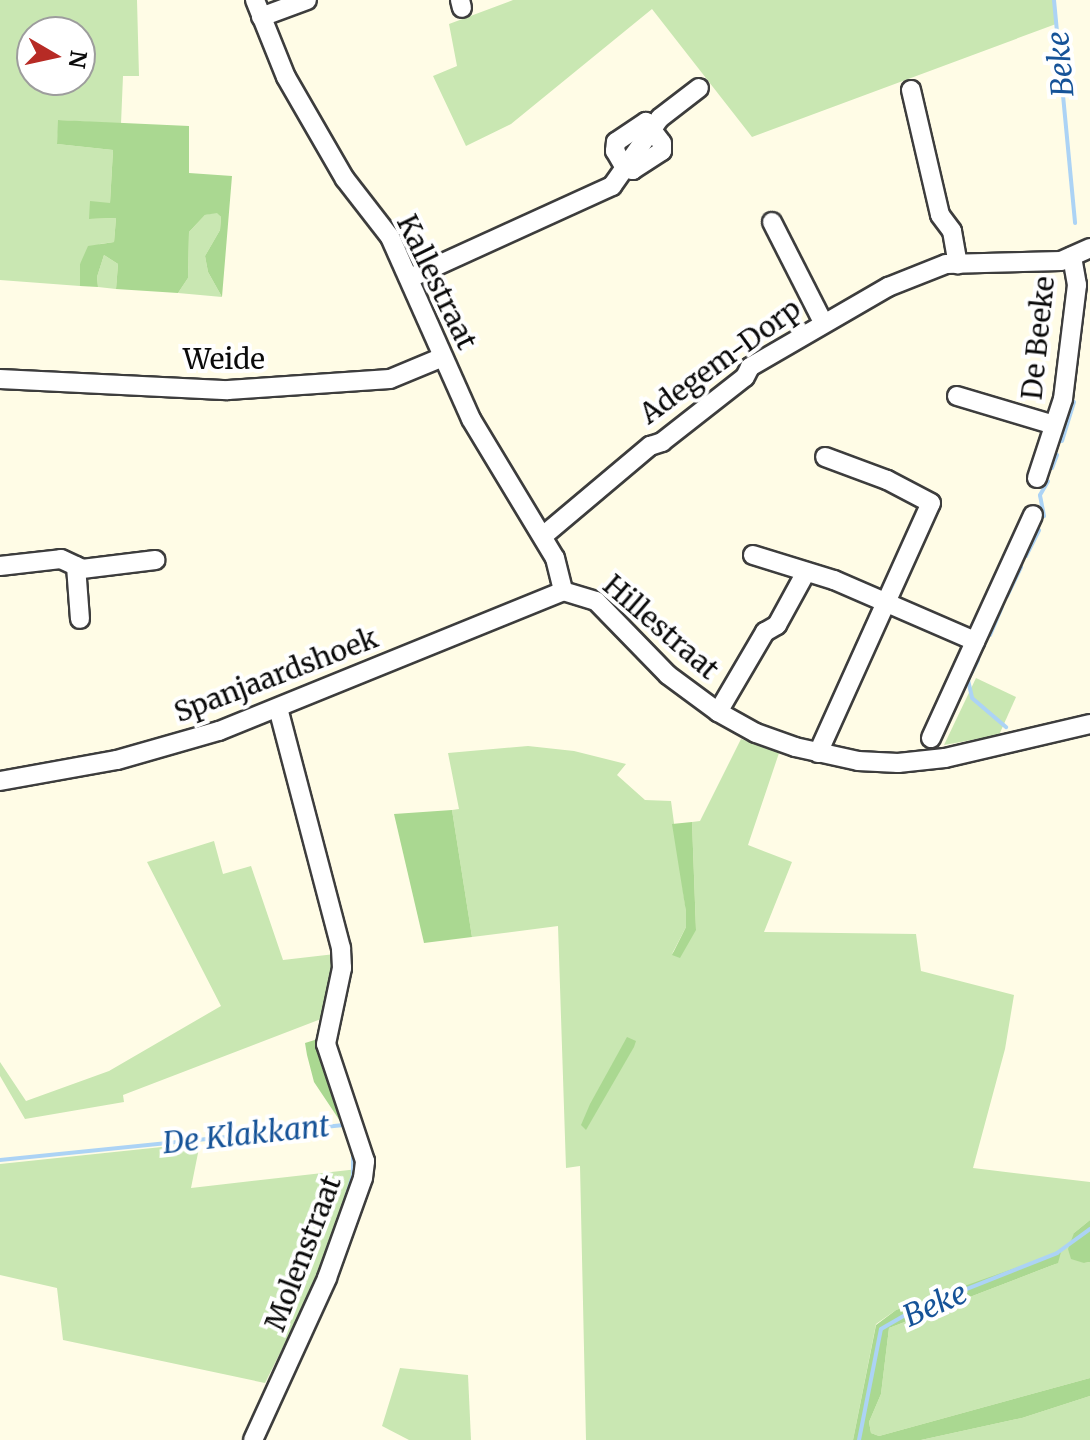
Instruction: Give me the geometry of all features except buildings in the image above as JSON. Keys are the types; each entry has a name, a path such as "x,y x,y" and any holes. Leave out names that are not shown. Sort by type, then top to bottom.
{"street":[{"path":"258,9 307,0"},
{"name":"Kallestraat","path":"258,9 286,77 345,179 390,237 443,357 495,461 555,558 563,591"},
{"path":"410,278 612,186 660,118 699,88"},
{"path":"911,90 940,215 952,231 958,264"},
{"path":"772,222 823,322"},
{"name":"Adegem-Dorp","path":"543,536 650,446 662,442 745,377 750,367 823,322 917,274 958,264 1061,261 1090,248"},
{"name":"De Beeke","path":"1037,478 1063,399 1077,285 1072,256"},
{"name":"Weide","path":"0,379 228,390 390,379 443,357"},
{"name":"De Beeke","path":"957,396 1054,425"},
{"path":"818,753 931,503 887,480 825,457"},
{"path":"931,738 1033,515"},
{"path":"753,555 834,580 975,641"},
{"path":"0,566 61,559 82,569 155,560"},
{"path":"76,566 80,619"},
{"path":"718,712 765,632 777,625 806,572"},
{"name":"Spanjaardshoek","path":"0,781 117,760 219,731 563,591"},
{"name":"Hillestraat","path":"563,591 596,601 668,675 718,712 756,733 818,753 858,761 898,763 945,758 1090,724"},
{"name":"Molenstraat","path":"253,1440 327,1278 363,1178 365,1161 326,1044 342,968 341,948 278,708"}],"green space":[{"path":"0,0 137,0 139,76 123,76 121,124 59,120 57,144 113,150 110,203 90,219 116,218 114,242 100,244 80,264 80,286 0,280"},
{"path":"513,0 1054,0 1056,24 752,137 652,9 511,124 466,146 433,76 457,66 449,24"},
{"path":"58,120 189,126 189,173 232,176 222,297 208,272 205,256 220,230 221,217 217,213 205,215 189,232 188,278 178,293 116,289 118,264 104,255 97,277 98,287 80,286 80,264 88,246 114,242 116,218 89,219 90,201 110,203 113,150 57,144"},
{"path":"217,212 221,217 220,230 205,256 208,272 222,297 178,293 188,278 189,232 205,215"},
{"path":"104,255 118,264 116,289 98,287 97,277"},
{"path":"976,678 1016,697 999,735 944,745"},
{"path":"741,739 779,753 748,845 792,862 764,932 916,934 921,971 1014,995 1005,1049 973,1168 1090,1182 1090,1220 1074,1233 1084,1263 1090,1262 1090,1378 879,1436 871,1433 869,1422 881,1394 889,1328 1058,1263 896,1310 876,1324 853,1440 586,1440 580,1166 566,1168 558,926 472,937 452,810 459,809 448,753 528,746 574,751 626,764 617,775 645,800 671,801 686,912 686,927 672,954 696,929 692,822 700,821"},
{"path":"452,810 472,937 424,943 394,814"},
{"path":"692,822 696,930 680,958 672,955 686,927 686,912 672,824"},
{"path":"214,841 223,874 251,866 283,960 335,954 321,1019 123,1095 124,1102 25,1119 0,1076 0,1062 26,1101 109,1071 221,1006 147,862"},
{"path":"627,1037 636,1041 634,1047 586,1130 581,1125 590,1104"},
{"path":"318,1039 322,1068 346,1118 340,1121 314,1082 305,1043"},
{"path":"200,1143 191,1188 358,1169 312,1289 265,1383 63,1340 57,1288 0,1275 0,1164"},
{"path":"1090,1220 1090,1262 1084,1263 1071,1259 1068,1249 1074,1233"},
{"path":"1061,1252 1058,1263 889,1328 881,1394 869,1422 871,1433 879,1436 1090,1378 1090,1396 1022,1418 921,1440 853,1440 876,1325 896,1310"},
{"path":"400,1368 468,1375 471,1440 409,1440 382,1426"},
{"path":"1090,1396 1090,1440 921,1440 1022,1418"}],"waterway":[{"name":"Beke","path":"1054,0 1075,223"},
{"name":"Beke","path":"1062,441 1074,402"},
{"name":"Beke","path":"1052,468 1057,455"},
{"name":"Beke","path":"1044,516 1040,495 1048,481"},
{"name":"Beke","path":"1026,556 1039,530"},
{"name":"Beke","path":"1007,596 1021,567"},
{"name":"Beke","path":"990,635 1002,607"},
{"name":"Beke","path":"978,660 968,680 972,698 1006,727"},
{"name":"De Klakkant","path":"0,1160 346,1125"},
{"name":"De Klakkant","path":"341,1214 353,1175 353,1153"},
{"name":"Beke","path":"859,1440 881,1329 914,1310 1057,1253 1090,1229"}]}
